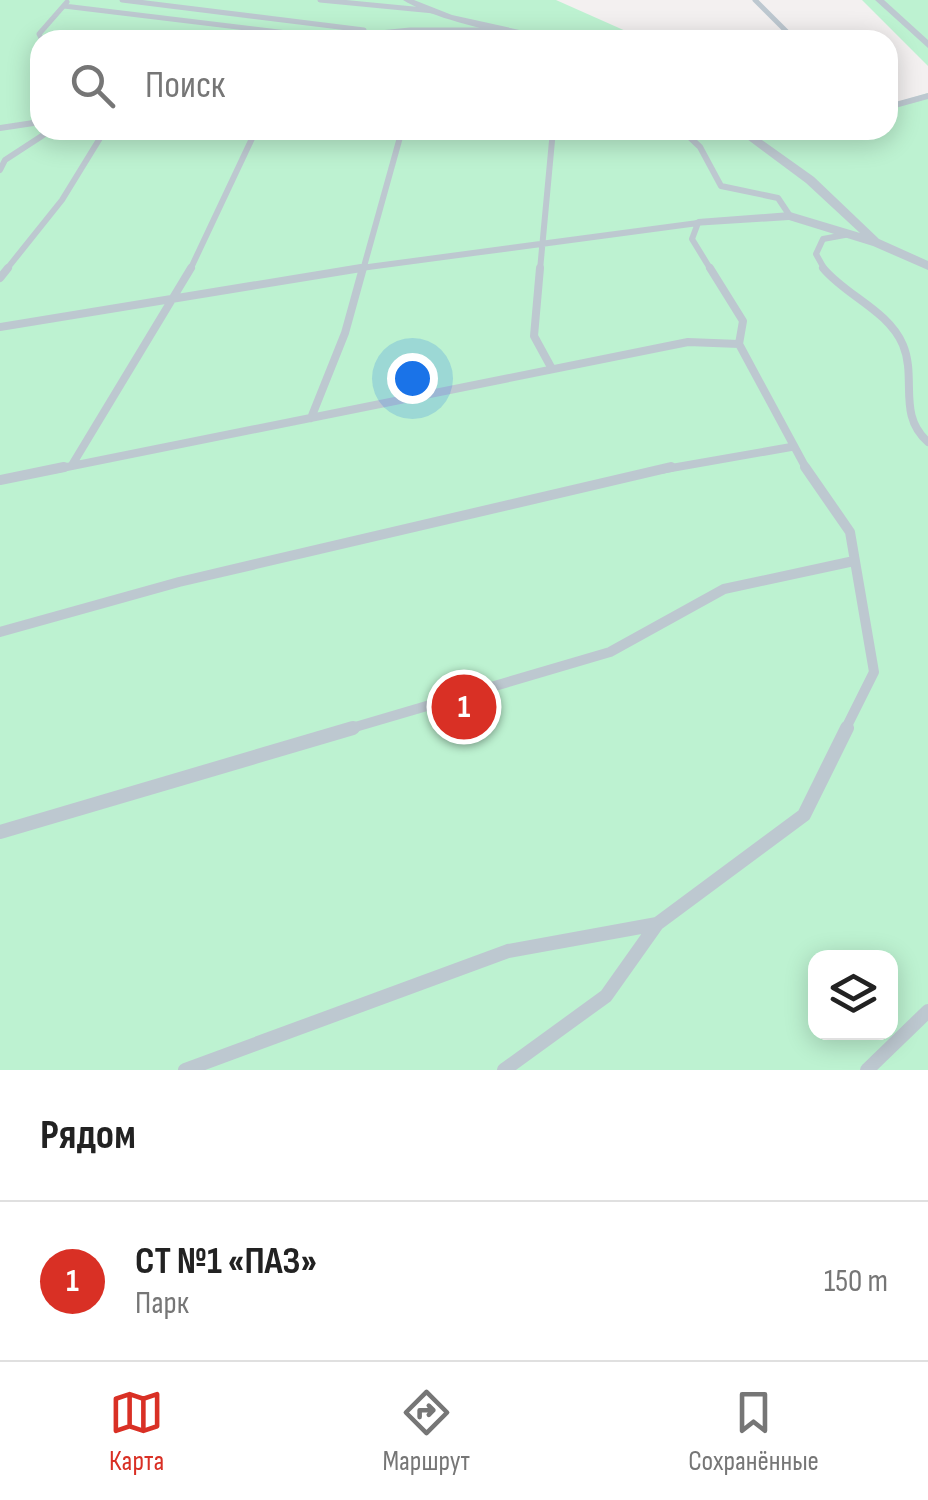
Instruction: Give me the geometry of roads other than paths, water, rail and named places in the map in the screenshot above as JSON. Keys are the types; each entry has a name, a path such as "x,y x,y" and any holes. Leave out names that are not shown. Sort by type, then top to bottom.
{"street":[{"path":"406,0 515,30"},
{"path":"879,0 928,46"},
{"path":"898,105 928,96"},
{"path":"754,140 810,180 878,243"},
{"path":"698,223 790,216 878,243 928,266"}],"lane":[{"path":"43,30 69,0"},
{"path":"122,0 365,30"},
{"path":"320,0 439,11"},
{"path":"755,0 785,30"},
{"path":"64,6 264,30"},
{"path":"468,30 511,29"},
{"path":"0,128 30,124"},
{"path":"0,170 5,160 36,140"},
{"path":"0,278 62,200 99,140"},
{"path":"72,465 177,296 251,140"},
{"path":"311,418 344,333 399,140"},
{"path":"551,140 534,336 552,369"},
{"path":"692,140 721,186 778,198 790,216"},
{"path":"0,327 360,268 698,223 692,239 743,322 739,344 790,446 850,532 874,672 804,815 657,924 606,996 504,1070"},
{"path":"851,234 823,239 816,254 822,273 884,315 904,344 907,406 921,438 928,442"},
{"path":"0,480 688,342 739,344"},
{"path":"0,632 179,582 684,464 790,446"},
{"path":"0,832 610,652 724,589 854,561"},
{"path":"184,1070 508,951 657,924"},
{"path":"866,1070 928,1011"}],"place":[{"name":"СТ №1 «ПАЗ»","path":"464,707"}]}
